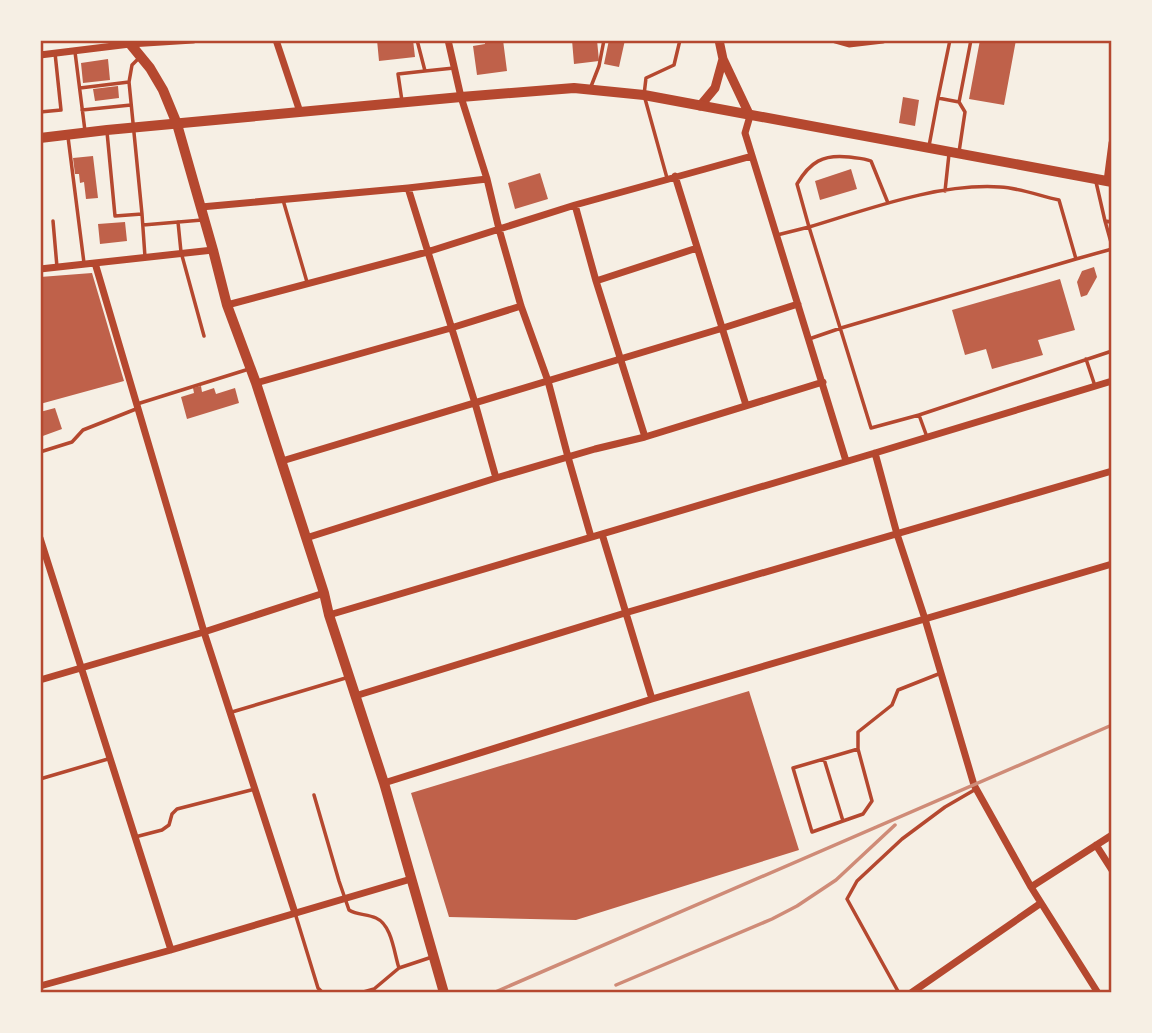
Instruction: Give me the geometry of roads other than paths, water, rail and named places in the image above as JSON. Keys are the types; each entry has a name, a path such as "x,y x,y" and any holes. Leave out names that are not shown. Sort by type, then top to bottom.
{"main road":[{"path":"129,42 150,68 163,90 177,124 227,305 282,461 384,783 444,993"},
{"path":"40,138 574,88 644,95 1104,180"}],"street":[{"path":"40,55 129,42 193,40"},
{"path":"276,40 300,112"},
{"path":"448,40 461,97 487,179 521,306 548,382 591,537"},
{"path":"719,40 723,59 750,116 745,133 846,461"},
{"path":"835,40 849,44 883,40"},
{"path":"700,106 715,88 723,59"},
{"path":"1104,180 1112,143"},
{"path":"227,305 427,252 575,205 752,156"},
{"path":"671,178 697,248 746,405"},
{"path":"201,207 487,179"},
{"path":"408,188 496,478"},
{"path":"575,205 645,437"},
{"path":"596,281 697,248"},
{"path":"40,269 213,250"},
{"path":"95,262 204,632 295,914"},
{"path":"282,461 798,304"},
{"path":"256,383 521,306"},
{"path":"329,615 1112,381"},
{"path":"306,538 496,478 645,437 822,382"},
{"path":"875,453 897,534 976,789 1031,887 1098,993"},
{"path":"355,696 625,613 1112,471"},
{"path":"602,534 652,699"},
{"path":"40,538 171,950"},
{"path":"384,783 652,699 1112,564"},
{"path":"40,680 204,632 324,593"},
{"path":"1031,887 1112,835"},
{"path":"1096,845 1112,870"},
{"path":"40,976 42,985 411,879"},
{"path":"911,993 1041,903"}],"lane":[{"path":"417,40 425,71"},
{"path":"590,90 599,66 604,40"},
{"path":"671,178 644,95 646,78 674,65 680,40"},
{"path":"929,149 950,40"},
{"path":"945,191 965,112 959,102 971,40"},
{"path":"75,50 86,133"},
{"path":"40,112 61,110 55,53"},
{"path":"141,56 132,65 129,82 145,257"},
{"path":"402,102 398,74 454,68"},
{"path":"80,88 129,82"},
{"path":"938,98 959,102"},
{"path":"82,110 131,105"},
{"path":"107,130 115,216 142,214"},
{"path":"68,135 84,263"},
{"path":"888,203 871,161 864,159 833,155 815,162 797,184 871,428 919,415 1112,351"},
{"path":"809,339 1112,247 1105,221 1104,180"},
{"path":"777,236 900,199 976,187 1004,187 1059,200 1076,259"},
{"path":"283,200 307,284"},
{"path":"143,225 204,220"},
{"path":"53,221 57,267"},
{"path":"1105,221 1112,222"},
{"path":"178,222 181,253 204,336"},
{"path":"1086,359 1095,386"},
{"path":"40,452 72,442 83,430 138,406 251,369"},
{"path":"919,415 926,437"},
{"path":"858,749 793,768 812,832 863,814 872,801 858,749 858,732 892,705 898,690 941,673"},
{"path":"230,712 349,677"},
{"path":"40,779 110,758"},
{"path":"824,759 843,821"},
{"path":"135,837 162,830 169,825 172,814 177,809 255,789"},
{"path":"899,993 847,899 857,881 902,839 945,807 976,789"},
{"path":"314,795 349,909 374,917 387,927 399,968"},
{"path":"295,914 318,989 323,993"},
{"path":"360,993 374,989 399,968 433,956"}],"railway":[{"path":"493,993 1112,725"},
{"path":"616,985 797,906 836,880 895,825"}]}
